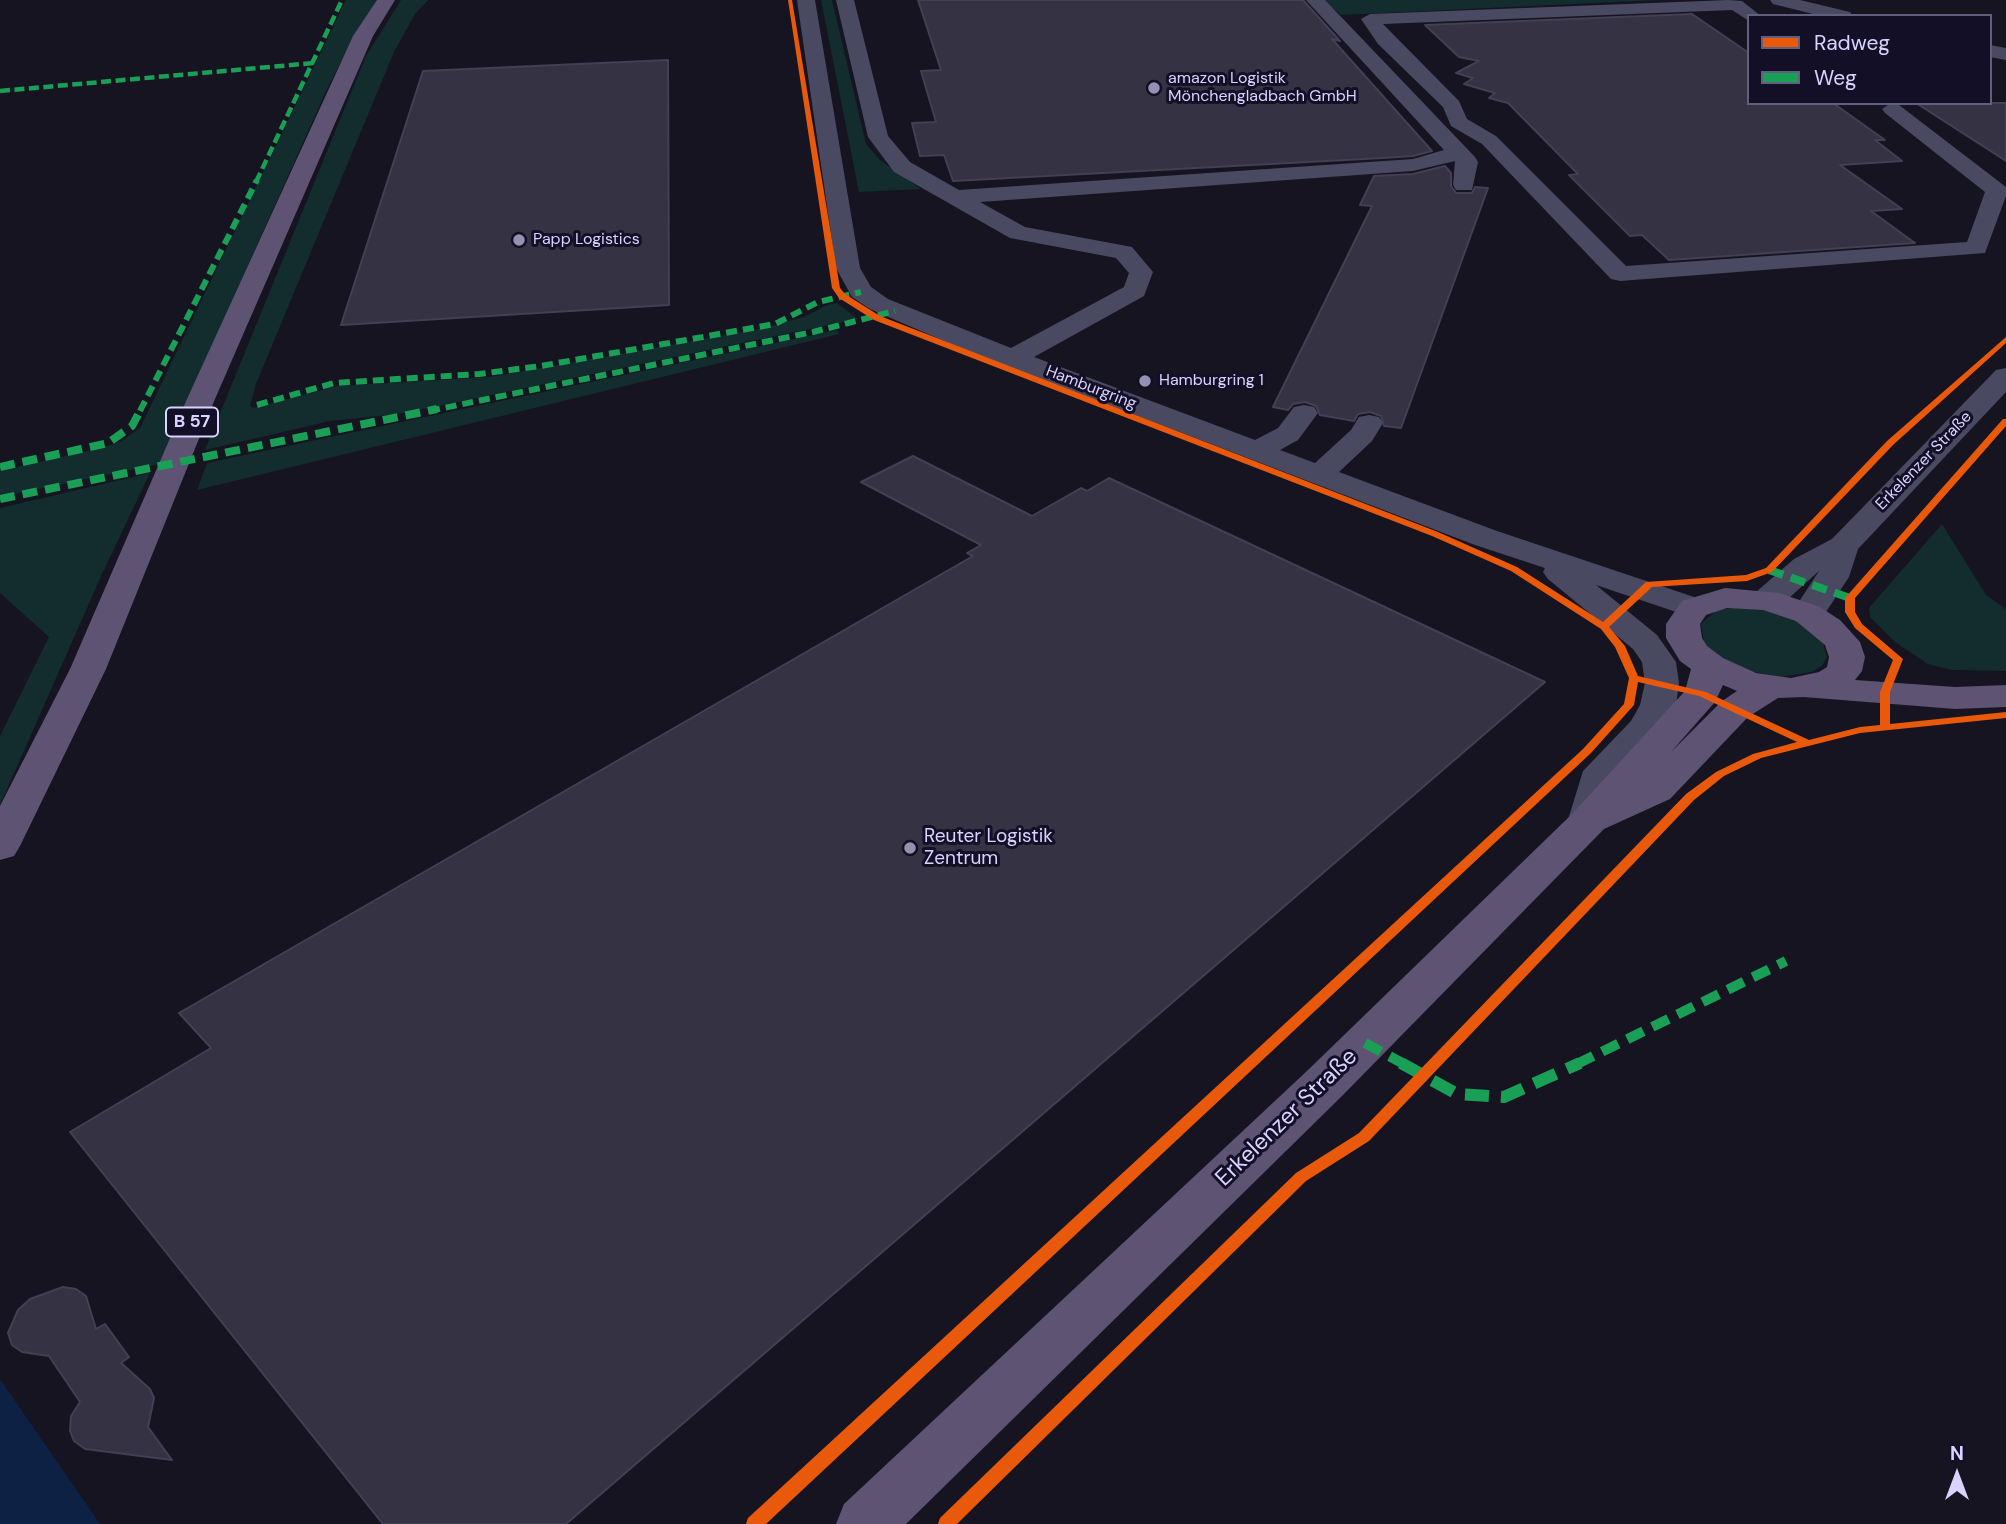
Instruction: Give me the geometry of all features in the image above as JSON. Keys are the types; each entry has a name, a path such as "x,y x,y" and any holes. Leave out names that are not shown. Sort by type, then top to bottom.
{"main road":[{"name":"B 57","path":"0,846 89,669 201,400 363,36 386,0"},
{"path":"1811,688 1831,681 1844,671 1847,657 1842,642 1828,626 1808,614 1768,600 1725,598 1688,616 1684,638 1693,653 1728,676 1769,688 1811,688 1955,698 2006,696"},
{"path":"1847,657 1926,681 2006,686"},
{"path":"1586,823 1702,694 1710,666"},
{"path":"1586,823 1656,790 1735,709 1769,688"},
{"name":"Erkelenzer Straße","path":"865,1524 1325,1083 1586,823"}],"street":[{"name":"Hamburgring","path":"806,0 848,268 858,286 879,304 1013,358 1486,538"},
{"path":"845,0 878,137 902,167 1018,233 1124,252 1140,272 1135,291 1013,358"},
{"path":"1315,0 1467,162 1464,185"},
{"path":"1779,0 1836,14"},
{"path":"1749,14 1737,5 1370,19 1385,40 1452,105 1458,122 1489,140 1620,274 1977,248 1997,190 1886,106"},
{"path":"955,197 1411,171 1457,151"},
{"name":"Erkelenzer Straße","path":"1843,546 2006,376"},
{"path":"1257,451 1288,434 1304,413"},
{"path":"1320,474 1362,435 1369,423"},
{"path":"1486,538 1559,572 1688,616"},
{"path":"1486,538 1688,616"},
{"path":"1768,600 1805,566 1843,546"},
{"path":"1808,614 1833,577 1843,546"},
{"path":"1559,572 1645,642 1659,662 1662,683"},
{"name":"Erkelenzer Straße","path":"1586,823 1601,771 1644,728 1658,705 1662,683"}],"green space":[{"path":"346,0 378,0 355,34 327,89 159,464 0,497 0,471 120,442 140,428"},
{"path":"401,0 428,0 415,14 394,52 256,384 250,406 254,408 337,386 490,377 765,328 806,316 837,303 858,319 399,414 330,421 205,450 366,56"},
{"path":"821,0 832,0 866,144 880,160 921,189 859,192"},
{"path":"1323,0 1659,0 1341,15"},
{"path":"837,330 839,334 197,490 207,463"},
{"path":"150,473 102,574 0,805 0,736 49,637 0,593 0,508"},
{"path":"1942,524 1986,595 2006,609 2006,671 1952,670 1928,664 1895,642 1870,617 1869,608"},
{"path":"1747,606 1798,619 1822,638 1827,657 1822,666 1812,672 1780,677 1743,670 1714,653 1704,643 1701,624 1717,610"}],"water":[{"path":"0,1379 100,1524 0,1524"}],"building":[{"name":"amazon Logistik Mönchengladbach GmbH","path":"918,0 1303,0 1340,41 1332,39 1432,151 1413,156 1383,158 953,181 944,155 920,156 912,123 936,122 921,71 941,70"},
{"path":"1692,14 1747,52 1747,105 1836,105 1885,140 1875,140 1902,161 1840,165 1902,209 1871,211 1915,243 1669,260 1642,235 1630,236 1569,175 1578,174 1508,103 1489,98 1495,93 1464,84 1473,78 1456,73 1479,61 1459,57 1425,25"},
{"name":"Papp Logistics","path":"668,60 669,305 341,325 423,71"},
{"path":"2006,103 2006,161 1919,105"},
{"path":"1445,166 1451,173 1451,186 1456,193 1472,193 1475,187 1488,188 1401,428 1384,426 1381,416 1370,412 1358,414 1354,421 1320,415 1316,406 1305,402 1293,404 1288,410 1273,407 1372,206 1360,205 1374,176 1413,174"},
{"name":"Reuter Logistik Zentrum","path":"913,456 1032,516 1081,488 1087,491 1109,478 1545,682 566,1524 383,1524 70,1132 211,1048 179,1013 973,556 967,553 981,545 861,482"},
{"path":"63,1287 76,1289 86,1296 96,1329 105,1324 129,1357 121,1363 150,1389 154,1398 148,1427 172,1460 85,1449 74,1441 70,1431 71,1416 80,1402 49,1356 22,1352 12,1345 8,1333 18,1310 30,1299"}],"marked path":[{"path":"0,467 108,443 132,426 246,204 342,0"},
{"path":"0,91 314,63"},
{"path":"257,405 334,383 479,374 541,366 775,324 818,302 861,292"},
{"path":"0,499 813,332 895,311"},
{"path":"1769,570 1850,598"},
{"path":"1365,1043 1457,1094 1504,1097 1525,1090 1786,961"}],"cycle path":[{"path":"754,1524 1587,751 1629,705 1634,678 1620,646 1604,627 1514,569 1435,534 877,318 842,296 836,288 790,0"},
{"path":"1604,627 1649,584 1747,578 1769,570 1890,443 2006,339"},
{"path":"1885,727 1885,692 1898,659 1858,626 1850,612 1850,598 2006,421"},
{"path":"1634,678 1702,694 1805,742"},
{"path":"946,1524 1301,1177 1364,1137 1690,797 1720,774 1757,756 1860,730 2006,715"}],"place":[{"name":"amazon Logistik Mönchengladbach GmbH","path":"1154,88"},
{"name":"Papp Logistics","path":"519,240"},
{"name":"Hamburgring 1","path":"1145,381"},
{"name":"Reuter Logistik Zentrum","path":"910,848"}]}
